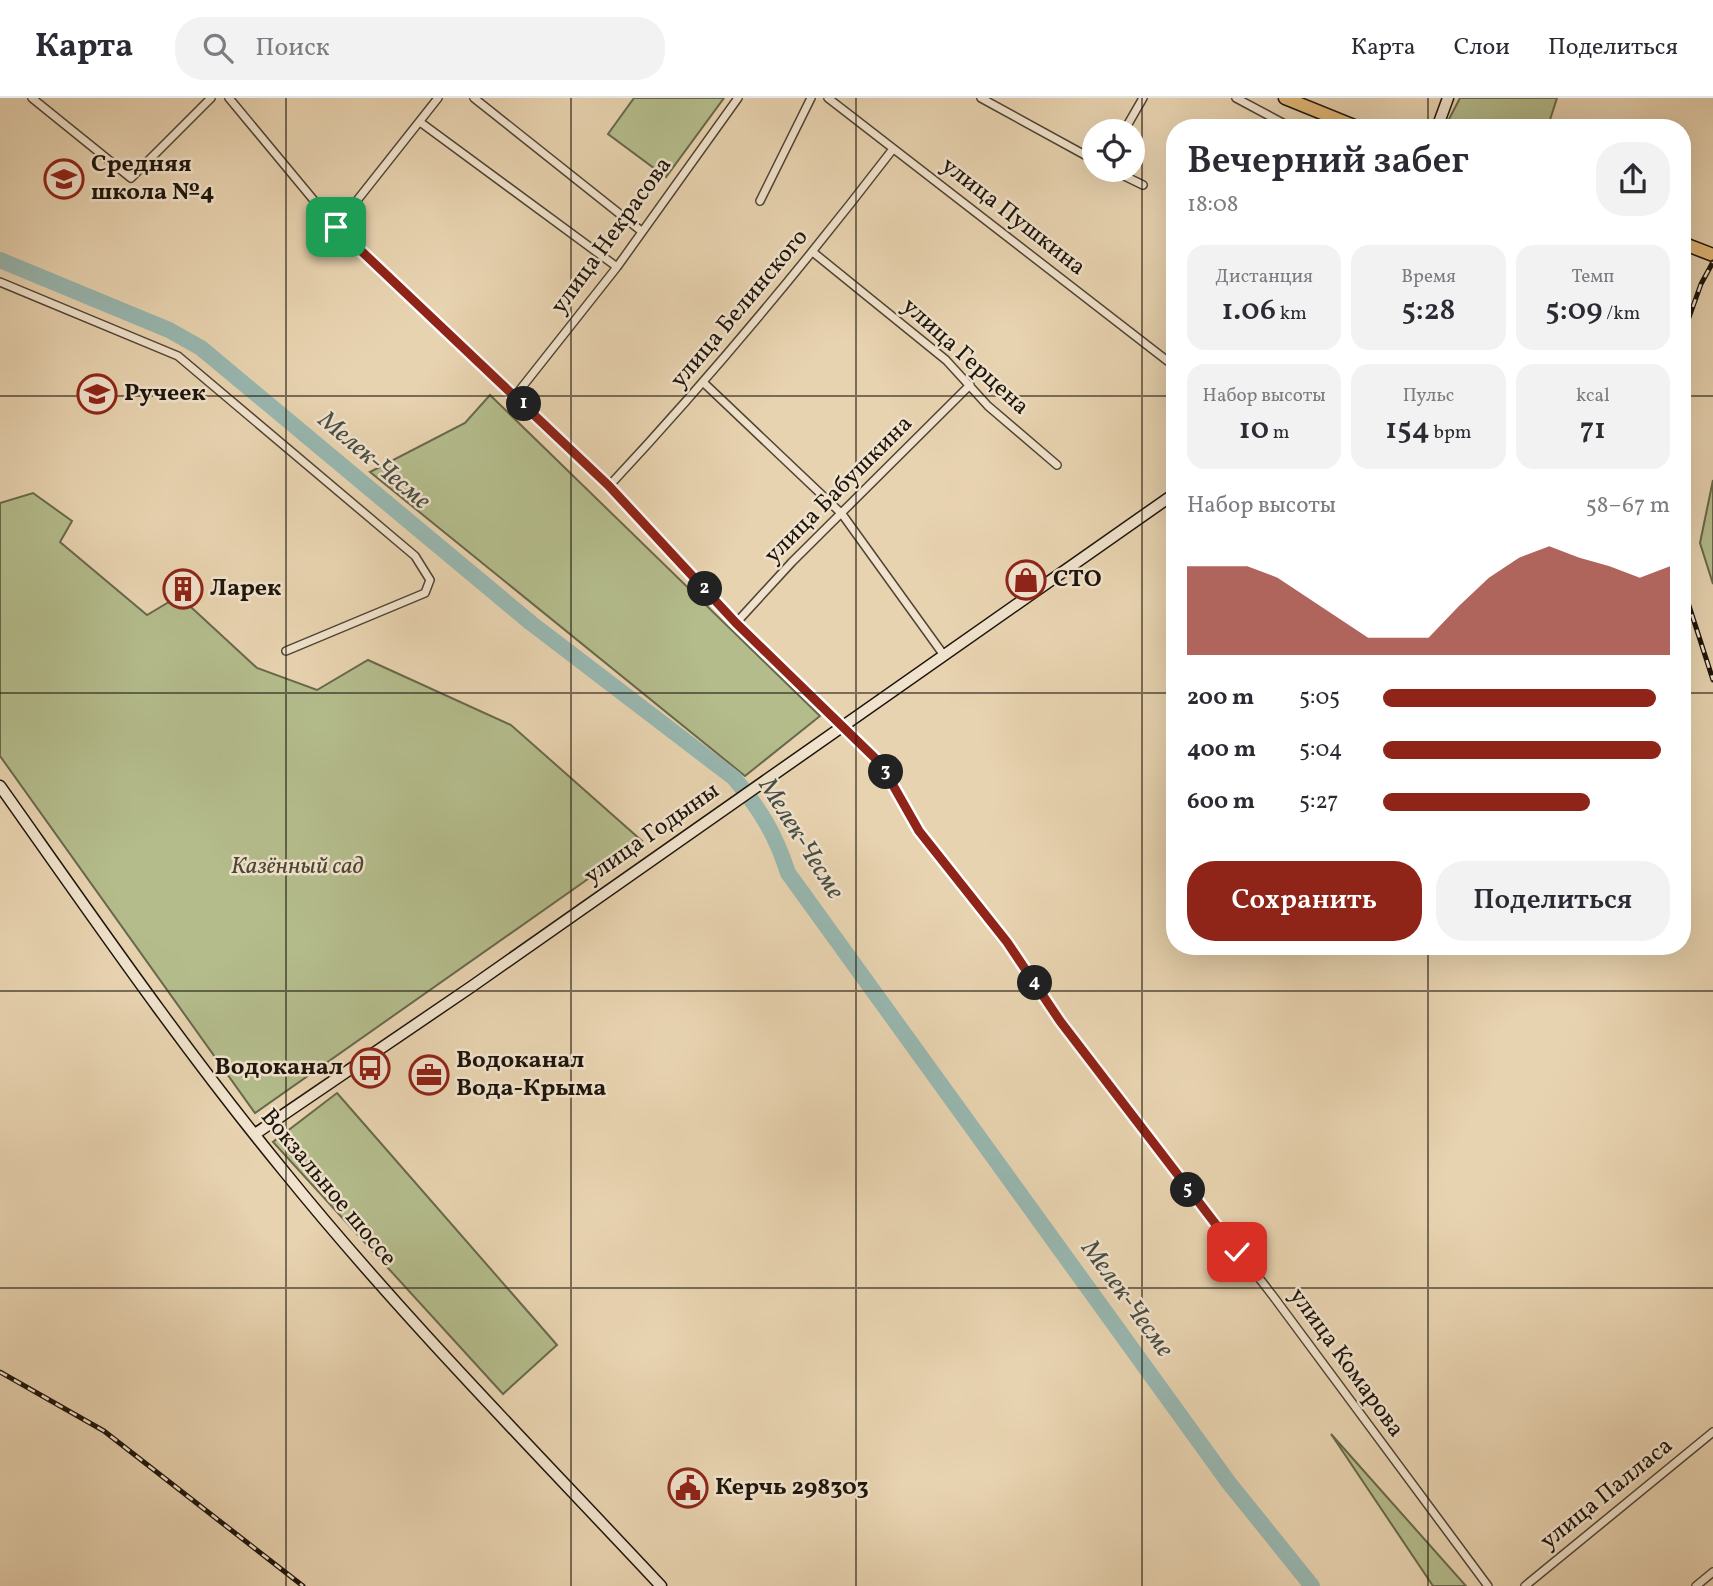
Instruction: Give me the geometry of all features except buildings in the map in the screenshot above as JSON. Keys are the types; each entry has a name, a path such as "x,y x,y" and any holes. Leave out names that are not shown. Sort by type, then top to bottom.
{"main road":[{"path":"1285,98 1337,119"},
{"path":"1299,98 1350,119"},
{"path":"1440,119 1448,98"},
{"path":"1691,248 1713,260"},
{"path":"1691,250 1713,255"},
{"name":"улица Годыны","path":"254,1134 758,786 1166,500"},
{"name":"Вокзальное шоссе","path":"0,786 130,971 254,1134 424,1336 661,1586"}],"street":[{"path":"32,98 131,178 211,98"},
{"name":"улица Комарова","path":"229,98 336,227 609,486 736,623 881,764 919,831 1007,942 1060,1021 1273,1296 1488,1586"},
{"path":"336,227 438,98"},
{"path":"474,98 640,230"},
{"name":"улица Некрасова","path":"515,396 617,267 640,230 738,98"},
{"path":"760,201 811,98"},
{"name":"улица Пушкина","path":"828,98 1166,360"},
{"path":"981,98 1082,153"},
{"path":"1131,119 1143,98"},
{"path":"1236,98 1275,119"},
{"path":"420,122 617,267"},
{"name":"улица Белинского","path":"609,486 705,384 814,253 894,149"},
{"path":"1137,182 1143,185"},
{"name":"улица Герцена","path":"814,253 946,360 988,406 1056,464"},
{"path":"0,282 178,356 415,556 424,568 430,580 425,593 286,651"},
{"path":"705,384 842,514 943,654"},
{"name":"улица Бабушкина","path":"736,623 970,385"},
{"name":"улица Палласа","path":"1524,1586 1713,1432"},
{"path":"1696,1586 1713,1572"}],"green space":[{"path":"634,98 724,98 666,177 608,134"},
{"path":"1460,98 1557,98 1550,119 1449,119"},
{"path":"490,395 820,716 745,776 370,472 465,423"},
{"path":"1713,480 1713,584 1700,543"},
{"name":"Казённый сад","path":"33,493 72,521 60,542 147,615 179,596 257,668 317,690 368,660 511,725 642,841 255,1113 0,756 0,503"},
{"path":"337,1093 557,1345 503,1394 273,1142"},
{"path":"1331,1434 1466,1586 1433,1586"}],"waterway":[{"name":"Мелек-Чесме","path":"0,260 169,330 201,348 531,623 734,778 766,822 788,873 1229,1483 1312,1586"}],"railway":[{"path":"1691,312 1701,284 1713,262"},
{"path":"1691,612 1713,680"},
{"path":"0,1372 104,1431 303,1586"}],"place":[{"name":"Средняя школа №4","path":"64,179"},
{"name":"Ручеек","path":"97,394"},
{"name":"СТО","path":"1026,580"},
{"name":"Ларек","path":"183,589"},
{"name":"Водоканал","path":"370,1068"},
{"name":"Водоканал Вода-Крыма","path":"429,1075"},
{"name":"Керчь 298303","path":"688,1488"}],"route":[{"path":"336,227 609,486 736,623 881,764 919,831 1007,942 1060,1021 1237,1252"}]}
